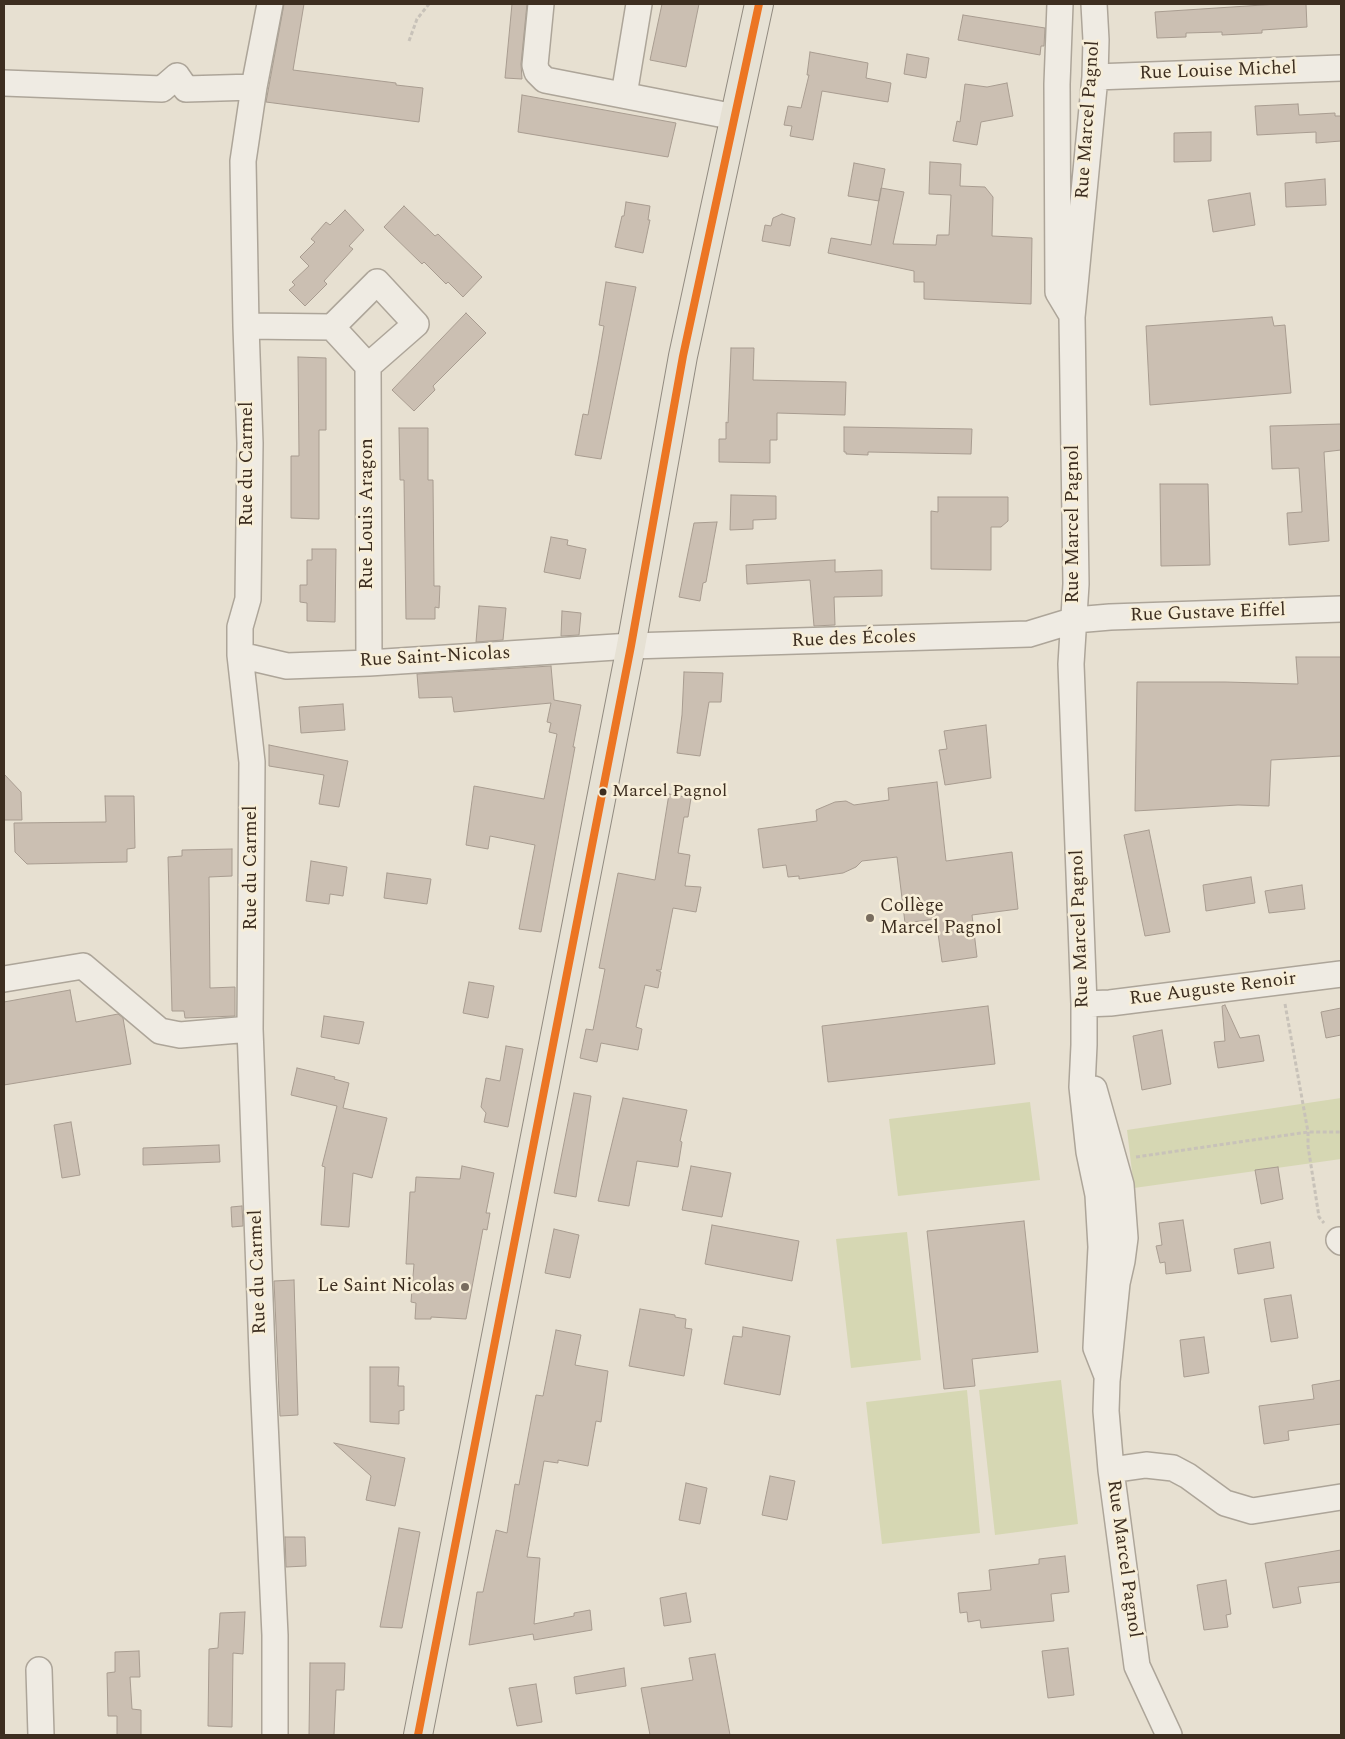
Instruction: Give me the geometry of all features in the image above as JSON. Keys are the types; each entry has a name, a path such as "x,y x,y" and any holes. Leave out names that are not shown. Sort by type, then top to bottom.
{"main road":[{"path":"418,1735 631,646 683,356 759,4"}],"street":[{"name":"Rue du Carmel","path":"270,4 254,87 243,161 250,443 248,599 240,627 240,655 252,762 250,1029 275,1635 275,1735"},
{"path":"541,4 535,65 537,72 545,80 734,117"},
{"path":"624,96 639,4"},
{"path":"1060,4 1057,103 1058,292 1072,316"},
{"name":"Rue Marcel Pagnol","path":"1094,4 1096,40 1095,77 1072,316 1076,584 1071,664 1084,1004 1082,1087 1089,1152 1098,1195 1101,1247 1096,1348 1107,1376"},
{"name":"Rue Louise Michel","path":"1095,77 1341,68"},
{"path":"4,83 162,89 177,76 186,89 254,87"},
{"path":"246,326 332,327 377,282 416,324 368,366 332,327"},
{"name":"Rue Louis Aragon","path":"368,366 369,662"},
{"name":"Rue Gustave Eiffel","path":"1074,620 1341,609"},
{"name":"Rue des Écoles","path":"631,646 1029,634 1074,620"},
{"name":"Rue Saint-Nicolas","path":"240,655 287,666 631,646"},
{"path":"4,979 83,966 160,1031 180,1035 250,1029"},
{"name":"Rue Auguste Renoir","path":"1084,1004 1110,1003 1341,974"},
{"name":"Rue Marcel Pagnol","path":"1084,1045 1096,1099 1121,1185 1125,1238 1117,1284 1107,1376 1106,1410 1111,1470 1137,1666 1169,1735"},
{"path":"1111,1470 1146,1464 1173,1468 1188,1476 1225,1503 1252,1510 1341,1497"},
{"path":"39,1670 41,1735"}],"path":[{"path":"409,41 417,19 429,4"},
{"path":"1281,982 1308,1132 1308,1146 1319,1217 1340,1241"},
{"path":"1115,1161 1308,1132 1341,1132"}],"green space":[{"path":"1341,1098 1341,1159 1134,1188 1127,1130"},
{"path":"1030,1102 1040,1180 898,1196 889,1119"},
{"path":"907,1232 921,1360 851,1368 836,1239"},
{"path":"1061,1380 1078,1524 995,1535 979,1390"},
{"path":"967,1390 980,1533 882,1544 866,1402"}],"building":[{"path":"284,4 304,4 293,70 423,88 419,122 266,102"},
{"path":"512,4 527,4 521,64 522,79 505,78"},
{"path":"662,4 699,4 686,67 650,60"},
{"path":"1306,4 1307,27 1262,30 1262,33 1222,35 1222,32 1186,33 1186,37 1157,38 1155,12"},
{"path":"963,15 1045,28 1044,46 1041,46 1040,55 958,40"},
{"path":"810,52 868,63 866,78 891,83 888,102 822,91 813,140 790,136 792,126 784,125 788,106 801,108 809,75 807,75"},
{"path":"907,54 929,58 926,78 904,74"},
{"path":"1007,83 1013,116 981,122 977,145 953,141 957,121 960,122 965,84 987,87"},
{"path":"522,95 676,123 668,157 518,132"},
{"path":"1298,104 1299,115 1335,113 1335,116 1341,116 1341,141 1316,143 1316,132 1257,135 1255,106"},
{"path":"1211,132 1211,161 1174,162 1174,133"},
{"path":"930,162 961,164 960,186 985,187 993,197 992,236 1032,238 1031,304 924,299 924,282 914,282 914,271 828,253 831,238 871,245 881,188 904,192 893,244 936,245 937,235 949,235 951,195 929,194"},
{"path":"854,163 885,169 879,201 848,196"},
{"path":"1325,179 1326,205 1286,207 1285,183"},
{"path":"1250,193 1255,225 1213,232 1208,200"},
{"path":"626,202 650,206 648,220 650,220 643,253 615,247"},
{"path":"404,206 435,236 438,234 482,277 463,297 448,282 446,284 424,262 422,264 384,227"},
{"path":"345,210 364,230 349,246 353,249 324,281 327,284 305,306 289,290 295,285 292,282 309,266 300,257 315,242 311,239 326,222 330,225"},
{"path":"782,214 795,218 790,246 762,241 765,225 771,226 773,218"},
{"path":"606,282 636,287 601,459 575,455 583,414 588,415 598,361 604,326 599,325"},
{"path":"466,313 486,333 433,386 435,390 414,411 392,390"},
{"path":"1272,317 1274,326 1285,325 1291,393 1150,405 1146,326"},
{"path":"731,348 754,348 753,380 846,382 845,415 777,413 777,440 770,440 770,463 719,462 719,439 726,439 726,422 728,423"},
{"path":"298,357 326,358 326,430 319,430 319,519 291,518 291,456 299,456"},
{"path":"1341,424 1341,450 1324,452 1329,541 1289,545 1287,513 1302,512 1299,468 1272,469 1270,426"},
{"path":"844,427 972,429 971,454 868,452 868,455 846,454 844,452"},
{"path":"399,428 428,428 428,480 433,480 434,586 440,586 439,608 435,607 435,619 406,619 404,480 400,480"},
{"path":"1160,484 1208,484 1210,565 1161,566"},
{"path":"731,495 776,496 776,519 753,520 753,529 730,530"},
{"path":"938,497 1008,497 1008,521 1001,527 991,527 991,570 931,569 931,511 938,512"},
{"path":"717,522 706,582 703,583 700,601 679,597 694,523"},
{"path":"551,537 568,540 567,545 586,549 580,579 544,572"},
{"path":"312,549 336,549 335,622 307,621 307,603 300,602 300,585 307,585 307,560 312,560"},
{"path":"835,560 835,572 882,570 882,596 834,597 835,625 814,626 810,580 747,584 746,565"},
{"path":"479,606 506,608 503,640 476,642"},
{"path":"562,611 581,613 579,635 561,636"},
{"path":"1296,657 1341,657 1341,756 1271,760 1269,806 1238,805 1135,811 1137,682 1298,684"},
{"path":"551,666 554,700 581,705 541,932 519,929 535,845 490,836 488,849 466,845 474,786 544,799 557,734 549,732 551,723 547,722 551,703 454,712 452,697 419,698 417,674"},
{"path":"684,672 723,673 721,702 709,702 700,756 677,753 682,715"},
{"path":"343,704 345,730 301,733 299,707"},
{"path":"986,725 991,778 945,785 939,750 947,749 944,731"},
{"path":"269,745 348,761 339,807 319,804 324,775 269,766"},
{"path":"4,774 21,792 22,820 4,820"},
{"path":"937,782 946,861 1012,852 1018,909 972,915 977,957 942,962 936,919 905,923 897,857 862,861 856,867 843,873 799,879 799,876 788,877 786,865 763,868 758,829 817,821 816,810 835,802 846,801 854,805 889,800 888,788"},
{"path":"669,794 691,798 688,817 684,817 678,853 690,855 685,886 701,887 696,912 673,908 661,970 656,970 661,972 658,988 645,985 636,1027 642,1029 638,1050 601,1043 597,1062 580,1058 586,1029 593,1030 605,969 599,968 618,873 655,880"},
{"path":"105,796 134,796 135,848 127,849 127,862 27,864 15,852 14,823 106,822"},
{"path":"1149,830 1170,932 1145,936 1124,835"},
{"path":"232,849 232,876 209,877 210,988 235,987 235,1016 185,1018 184,1011 172,1011 168,857 182,856 182,850"},
{"path":"311,861 347,867 343,896 330,894 329,904 306,901"},
{"path":"387,873 431,879 427,904 384,898"},
{"path":"1251,877 1255,903 1206,911 1203,885"},
{"path":"1302,885 1305,909 1269,913 1265,891"},
{"path":"469,982 494,986 488,1018 463,1013"},
{"path":"70,990 76,1022 118,1014 123,1018 131,1064 4,1085 4,1002"},
{"path":"1225,1005 1240,1038 1259,1035 1264,1061 1218,1068 1214,1042 1225,1041 1222,1006"},
{"path":"988,1006 995,1064 828,1082 822,1026"},
{"path":"1341,1008 1341,1035 1326,1038 1321,1012"},
{"path":"324,1016 364,1022 359,1044 321,1037"},
{"path":"1162,1030 1171,1084 1142,1090 1133,1036"},
{"path":"506,1046 523,1049 508,1127 484,1122 486,1113 481,1107 486,1078 500,1081"},
{"path":"297,1068 335,1077 334,1079 349,1083 343,1108 387,1118 372,1178 353,1173 349,1227 321,1225 325,1167 322,1166 337,1106 291,1095"},
{"path":"574,1093 591,1096 576,1197 554,1193"},
{"path":"623,1098 687,1110 680,1141 682,1142 678,1167 637,1161 629,1206 598,1201"},
{"path":"71,1122 80,1175 62,1178 54,1125"},
{"path":"219,1145 220,1162 143,1165 143,1148"},
{"path":"462,1166 494,1173 486,1213 490,1213 487,1230 483,1229 466,1319 431,1317 431,1319 415,1319 416,1303 411,1302 414,1264 406,1264 410,1192 415,1192 416,1177 460,1179"},
{"path":"691,1166 731,1173 722,1217 682,1210"},
{"path":"1278,1167 1283,1199 1261,1204 1255,1170"},
{"path":"242,1206 243,1226 232,1227 231,1207"},
{"path":"1183,1220 1191,1271 1166,1274 1165,1262 1160,1263 1156,1246 1162,1245 1159,1223"},
{"path":"1024,1221 1038,1352 972,1359 975,1386 944,1389 927,1231"},
{"path":"712,1225 799,1241 792,1281 705,1264"},
{"path":"554,1229 579,1235 570,1278 545,1273"},
{"path":"1270,1242 1274,1268 1238,1274 1234,1249"},
{"path":"294,1280 298,1415 280,1416 274,1281"},
{"path":"1291,1295 1298,1338 1271,1342 1264,1299"},
{"path":"640,1309 675,1315 675,1317 686,1319 685,1328 692,1329 684,1376 629,1366"},
{"path":"743,1327 790,1336 780,1395 724,1384 733,1336 742,1337"},
{"path":"556,1330 581,1335 575,1365 608,1371 601,1422 596,1421 588,1466 558,1460 558,1463 544,1461 527,1557 540,1558 534,1624 574,1616 574,1613 590,1610 592,1630 534,1640 533,1634 469,1645 477,1592 483,1592 496,1530 507,1533 515,1484 519,1485 536,1395 543,1396"},
{"path":"1204,1337 1209,1373 1184,1377 1180,1340"},
{"path":"370,1367 399,1367 398,1386 404,1386 404,1410 399,1411 399,1424 370,1422"},
{"path":"1341,1380 1341,1424 1288,1431 1289,1440 1264,1444 1259,1406 1314,1399 1312,1385"},
{"path":"334,1443 405,1458 395,1506 366,1500 371,1476"},
{"path":"770,1476 795,1481 787,1520 762,1515"},
{"path":"686,1483 707,1488 700,1524 679,1520"},
{"path":"399,1528 420,1532 402,1628 380,1627"},
{"path":"285,1537 305,1537 306,1566 286,1567"},
{"path":"1341,1550 1341,1582 1298,1587 1301,1603 1273,1608 1265,1563"},
{"path":"1065,1556 1069,1592 1051,1594 1054,1621 981,1628 980,1620 968,1622 967,1612 960,1613 958,1593 991,1590 989,1570 1039,1564 1039,1559"},
{"path":"1226,1580 1231,1614 1226,1615 1228,1627 1204,1630 1197,1585"},
{"path":"686,1593 691,1622 664,1626 660,1598"},
{"path":"245,1612 243,1654 233,1653 232,1727 208,1726 209,1649 218,1648 220,1613"},
{"path":"1068,1648 1074,1695 1048,1698 1042,1651"},
{"path":"139,1651 140,1677 130,1677 132,1709 141,1710 141,1735 117,1735 117,1716 108,1716 107,1673 115,1672 115,1652"},
{"path":"715,1654 730,1735 650,1735 641,1688 693,1680 689,1658"},
{"path":"310,1663 345,1663 344,1690 336,1690 334,1735 309,1735"},
{"path":"624,1668 626,1686 576,1694 574,1677"},
{"path":"536,1684 542,1722 517,1726 509,1688"}],"transit line":[{"path":"418,1735 631,646 683,356 759,4"}],"place":[{"name":"Marcel Pagnol","path":"603,792"},
{"name":"Collège Marcel Pagnol","path":"870,918"},
{"name":"Le Saint Nicolas","path":"465,1287"}]}
